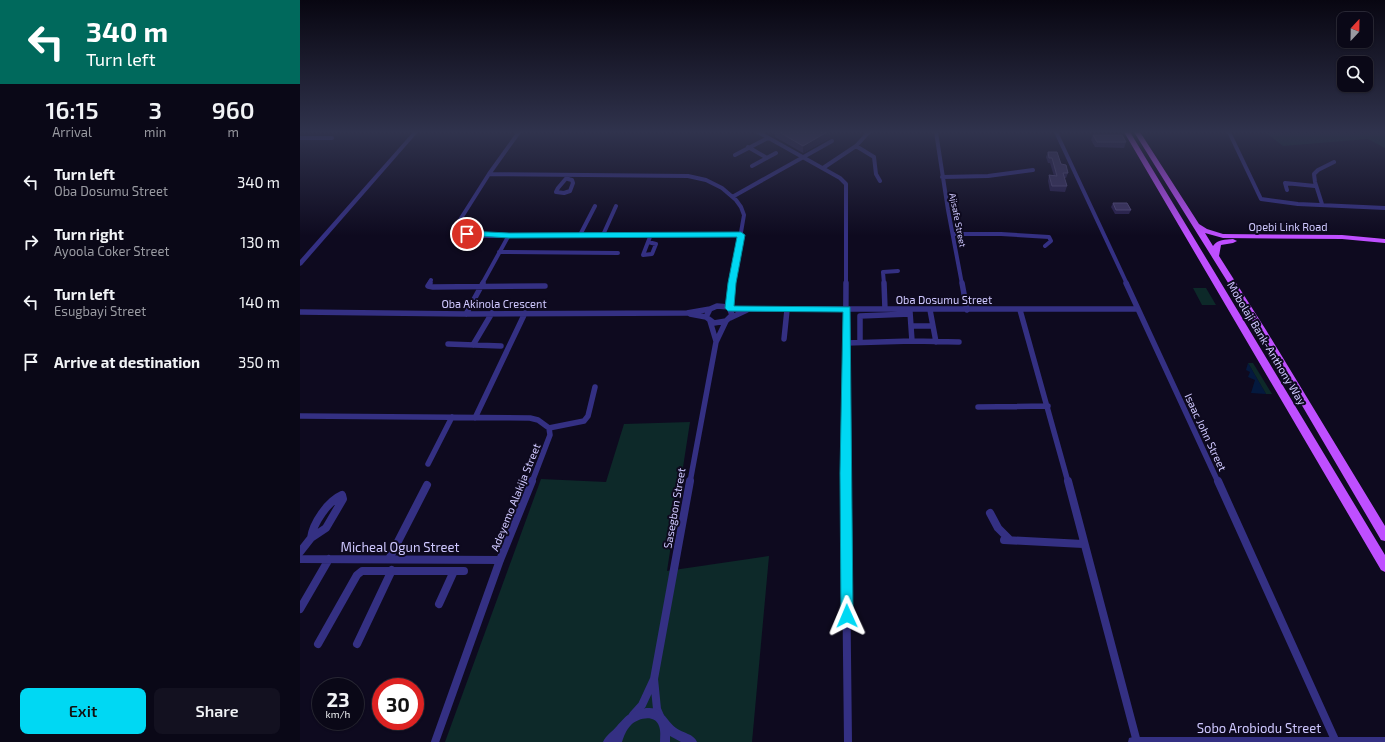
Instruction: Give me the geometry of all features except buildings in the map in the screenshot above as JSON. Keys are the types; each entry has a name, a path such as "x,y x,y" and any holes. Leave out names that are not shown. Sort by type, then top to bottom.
{"main road":[{"name":"Mobolaji Bank-Anthony Way","path":"1148,167 1385,566"},
{"name":"Mobolaji Bank-Anthony Way","path":"1159,167 1276,353 1385,536"},
{"name":"Opebi Link Road","path":"1194,223 1204,231 1223,236 1342,237 1385,241"},
{"name":"Opebi Link Road","path":"1215,256 1216,247 1219,243 1226,241 1348,242 1385,246"},
{"path":"1246,331 1252,337 1259,339 1262,338 1263,332"},
{"path":"1260,354 1260,350 1266,348 1276,353"}],"street":[{"path":"300,264 386,167"},
{"path":"494,167 458,223 458,227 467,234 741,235"},
{"path":"734,196 785,167"},
{"path":"875,167 876,174 880,181"},
{"name":"Ajisafe Street","path":"941,167 967,310"},
{"name":"Isaac John Street","path":"1072,167 1199,439 1336,742"},
{"path":"1246,167 1259,197 1265,200 1298,204 1385,208"},
{"path":"1322,204 1315,186 1314,176 1316,171 1325,167"},
{"path":"823,168 840,178 846,184 848,742"},
{"path":"942,177 988,176 1033,170"},
{"path":"489,174 569,177 696,177 717,186 734,196 742,206 744,215 732,283 730,308 732,312 728,320"},
{"path":"1287,190 1285,183 1315,186"},
{"path":"580,235 595,206"},
{"path":"603,235 616,206"},
{"path":"953,234 1001,234 1049,237 1051,242 1045,246"},
{"path":"466,314 509,235"},
{"path":"647,242 650,237"},
{"path":"499,252 618,252"},
{"path":"884,309 882,272 898,271"},
{"path":"431,280 428,284 430,287 545,286"},
{"path":"687,314 717,306 730,308"},
{"name":"Oba Dosumu Street","path":"730,308 787,310 1138,309"},
{"path":"708,319 710,309"},
{"path":"687,314 718,323 728,320 749,309"},
{"path":"784,339 787,310"},
{"path":"930,310 936,342"},
{"path":"1020,310 1048,406 1136,742"},
{"name":"Oba Akinola Crescent","path":"300,312 687,314"},
{"path":"473,345 492,313"},
{"path":"475,418 525,313"},
{"path":"860,342 860,316 910,313 912,341"},
{"name":"Sasegbon Street","path":"708,319 716,342"},
{"name":"Sasegbon Street","path":"627,721 642,705 654,679 716,342 728,320"},
{"path":"912,326 933,326"},
{"path":"846,343 912,341 959,342"},
{"path":"448,344 501,346"},
{"path":"300,416 530,418 538,420 549,428 584,421 588,416 595,387"},
{"path":"978,407 1048,406"},
{"path":"428,464 452,417"},
{"name":"Adeyemo Alakija Street","path":"435,742 500,560 544,453 550,435 549,428"},
{"path":"389,560 427,484"},
{"path":"300,552 311,538 326,528 343,499 342,495 334,499 312,531 311,538"},
{"path":"990,513 1007,540 1083,544"},
{"name":"Micheal Ogun Street","path":"300,559 500,560"},
{"path":"300,609 329,559"},
{"path":"424,570 429,560"},
{"path":"357,644 392,570"},
{"path":"318,644 359,573 392,570 464,571"},
{"path":"438,604 454,571"},
{"name":"Sasegbon Street","path":"654,679 658,709 663,722"},
{"path":"608,742 627,721 638,713 647,712 656,714 673,732 692,742"},
{"path":"617,742 620,731 627,721"},
{"path":"663,722 666,732 665,742"},
{"name":"Sobo Arobiodu Street","path":"1133,742 1385,742"}],"green space":[{"path":"1193,288 1206,288 1216,305 1202,305"},
{"path":"1248,363 1253,363 1272,394 1266,394"},
{"path":"690,422 667,571 769,556 752,742 445,742 541,479 606,482 624,424"}],"water":[{"path":"1248,363 1266,394 1251,393 1255,380 1248,377 1250,372 1246,370"}],"route":[{"path":"467,234 741,235 729,308 787,310 847,309 845,473 847,616"}]}
